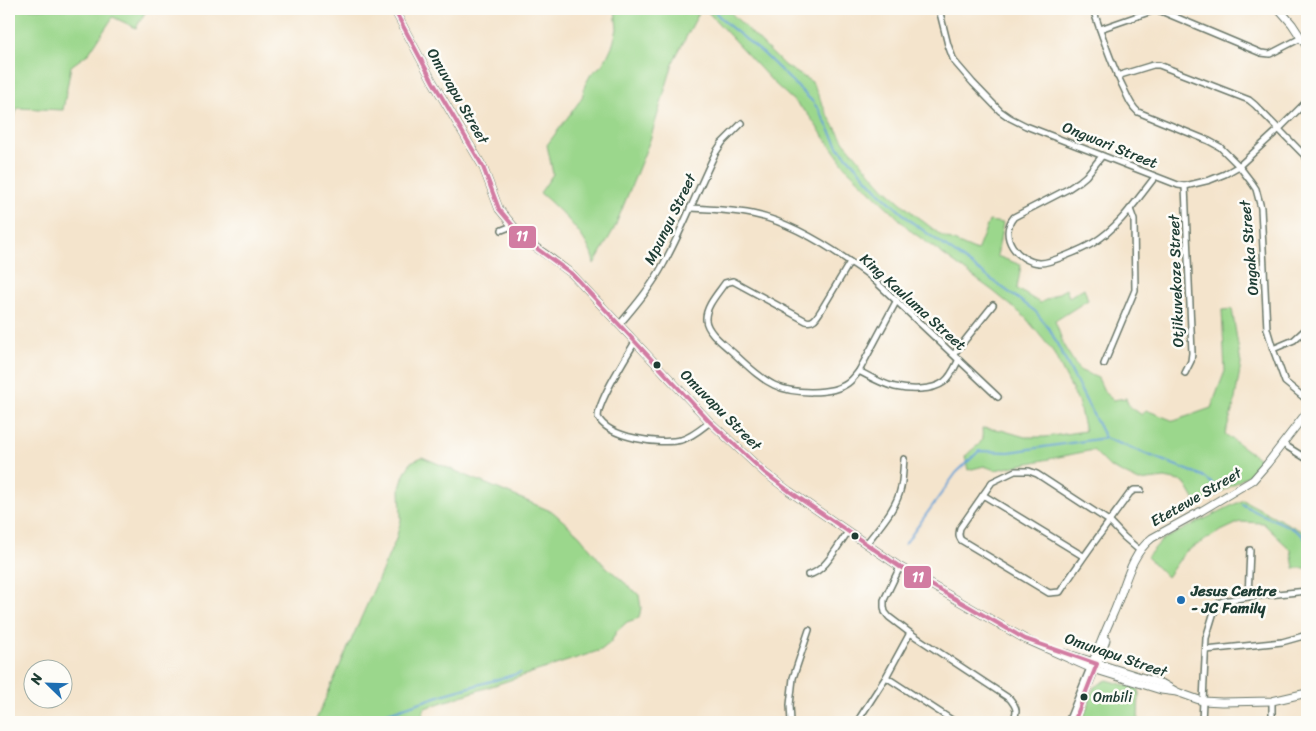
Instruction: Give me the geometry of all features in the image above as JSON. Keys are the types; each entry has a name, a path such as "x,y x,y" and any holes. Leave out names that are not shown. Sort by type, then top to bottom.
{"street":[{"name":"Omuvapu Street","path":"394,9 482,167 499,210 512,226 525,240 572,274 710,422 765,473 789,491 900,567 1025,639 1046,648 1054,649 1094,666 1163,684 1176,692 1202,702 1272,701 1307,693"},
{"name":"Ongwari Street","path":"939,9 954,61 973,83 1010,118 1170,183 1185,186"},
{"name":"Ongaka Street","path":"1093,9 1118,76 1132,105 1138,112 1220,147 1239,166 1256,189 1261,208 1267,329 1286,382 1307,400"},
{"path":"1279,9 1292,24 1307,47"},
{"path":"1100,29 1157,10 1262,53 1270,54 1301,38"},
{"path":"1118,76 1153,65 1165,66 1249,100 1307,160"},
{"path":"1185,186 1218,177 1239,166 1307,101"},
{"name":"Mpungu Street","path":"619,325 638,303 664,263 716,152 728,136 742,123"},
{"path":"1102,156 1080,182 1014,217 1008,228 1008,233 1012,246 1021,257 1039,263 1046,263 1093,243 1111,229 1130,209 1155,177"},
{"name":"Otjikuvekoze Street","path":"1185,186 1192,353 1191,361 1185,373"},
{"name":"King Kauluma Street","path":"690,208 725,210 768,218 823,243 863,270 998,397"},
{"path":"1104,364 1135,290 1134,220 1130,209"},
{"path":"502,230 512,226"},
{"path":"850,262 820,312 810,322 733,281 725,283 712,301 706,314 706,322 719,340 754,372 773,385 784,389 810,392 841,387 848,383 859,371 897,300"},
{"path":"954,354 993,305"},
{"path":"1273,350 1294,340 1307,328"},
{"path":"635,342 622,362 600,405 598,417 603,425 616,432 635,438 654,441 680,440 696,434 710,422"},
{"path":"859,371 894,387 935,387 947,380 958,359"},
{"name":"Etetewe Street","path":"1068,722 1112,625 1113,614 1139,550 1152,538 1253,480 1307,412"},
{"path":"1283,444 1307,459"},
{"path":"866,544 887,517 895,502 901,488 904,459"},
{"path":"1139,550 1109,521 1028,470 1016,471 992,482 960,528 959,537 1049,593 1060,592 1083,556 1109,521 1130,493 1134,490 1141,490"},
{"path":"983,495 1083,556"},
{"path":"808,575 819,570 848,532"},
{"path":"1248,597 1250,550"},
{"path":"900,567 884,600 884,607 889,617 1010,699 1016,707 1013,722"},
{"path":"1202,722 1206,638 1219,603 1248,597 1307,592"},
{"path":"791,722 790,705 793,678 809,630"},
{"path":"858,722 910,633"},
{"path":"1206,650 1282,642 1307,635"},
{"name":"Etetewe Street","path":"1074,722 1094,666"},
{"path":"886,676 955,722"},
{"path":"1272,701 1272,722"}],"green space":[{"path":"9,9 147,9 136,28 113,17 89,53 71,66 63,110 18,108 9,127"},
{"path":"615,9 701,9 674,60 650,140 614,229 594,264 587,244 573,225 540,193 553,174 547,145 582,98 585,85 591,74 602,65 607,57 617,29"},
{"path":"705,9 727,9 784,65 812,82 826,112 844,142 884,188 942,236 977,251 989,221 1003,223 997,256 1021,265 1017,289 1040,303 1066,289 1069,297 1084,288 1088,300 1055,321 1065,348 1079,370 1098,378 1105,393 1113,400 1126,398 1129,406 1142,415 1146,410 1174,421 1211,408 1225,371 1222,310 1232,309 1241,364 1234,405 1225,434 1262,461 1249,475 1198,506 1184,482 1165,478 1139,481 1110,467 1093,450 995,470 984,466 968,470 965,457 982,439 982,428 1001,430 1025,437 1045,437 1085,431 1078,401 1052,350 1025,317 911,231 847,169 807,113 774,83"},
{"path":"422,457 553,512 579,535 602,563 639,595 641,608 639,618 627,622 616,632 611,642 601,650 425,708 420,722 315,722 396,539 401,520 400,488 404,475 411,462"},
{"path":"1243,500 1307,534 1307,568 1294,568 1291,550 1263,523 1240,522 1217,533 1185,552 1167,577 1147,557 1162,540"},
{"path":"1107,680 1139,689 1138,722 1082,722 1094,687"}],"waterway":[{"path":"712,9 727,24 764,54 812,101 819,110 839,148 879,192 913,223 1035,311 1050,330 1105,438"},
{"path":"905,544 956,473 979,451 1009,452 1105,438 1203,476 1219,489"},
{"path":"1242,504 1284,524 1307,540"},
{"path":"361,722 445,694 520,673"}],"transit line":[{"name":"11","path":"394,9 433,82 483,167 499,209 525,240 572,274 710,422 765,473 789,491 900,567 1025,639 1097,664 1074,722"}],"place":[{"name":"Jesus Centre - JC Family","path":"1181,600"},
{"name":"Ombili","path":"1084,697"}]}
